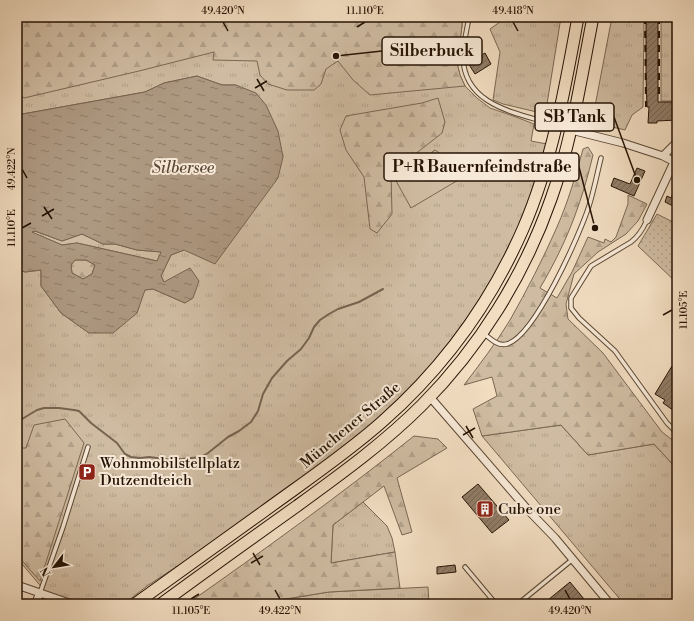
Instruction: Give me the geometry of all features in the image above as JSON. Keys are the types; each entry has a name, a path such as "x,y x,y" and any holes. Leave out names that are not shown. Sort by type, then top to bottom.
{"main road":[{"name":"Münchener Straße","path":"135,604 337,458 384,420 421,384 461,336 492,290 517,243 538,190 550,152 578,17"},
{"name":"Münchener Straße","path":"161,604 311,496 362,458 398,428 454,370 483,332 520,269 533,243 550,201 561,169 571,130 593,17"},
{"path":"556,125 571,130"},
{"path":"538,190 545,192 550,201"},
{"path":"421,384 430,396"}],"street":[{"path":"571,130 624,143 676,162 647,220"},
{"path":"663,156 677,142"},
{"path":"430,396 528,510 555,538 610,604"},
{"path":"17,585 72,604"},
{"path":"35,604 40,592"}],"lane":[{"path":"469,17 464,46 464,63 467,77 474,89 486,100 504,109 556,125"},
{"path":"483,332 499,344 507,344 514,340 525,329 535,315 558,278 570,254 589,207 601,158"},
{"path":"647,220 642,231 636,238 592,266 571,298 571,308 579,318 614,351 677,433"},
{"path":"40,592 63,527 88,447"},
{"path":"518,604 573,559"},
{"path":"464,567 496,604"}],"green space":[{"path":"17,17 462,17 457,63 465,86 490,108 534,124 531,141 547,144 533,195 511,246 470,318 425,374 363,433 213,543 147,586 124,604 42,604 46,599 44,590 17,558 17,269 25,272 41,270 41,286 61,313 89,333 137,313 144,290 153,289 185,303 164,282 161,276 171,255 184,250 236,85 222,85 197,76 164,83 145,92 17,115","holes":["435,150 411,208 396,172 412,168"]},
{"path":"17,17 462,17 457,63 465,86 370,95 353,80 338,61 326,69 321,84 314,90 287,90 268,84 260,75 257,61 213,60 214,52 24,98 17,92"},
{"path":"507,17 561,17 547,104 541,113 503,104 493,100 500,52 490,29"},
{"path":"612,17 644,17 643,107 632,115 625,130 592,122"},
{"path":"661,17 677,17 677,101 661,101"},
{"path":"438,98 445,122 442,133 391,173 392,214 377,233 370,229 364,177 346,150 340,130 346,116 422,103"},
{"path":"588,147 593,155 580,202 563,245 540,288 557,298 572,272 588,237 604,243 605,239 611,242 616,237 628,204 628,195 647,204 638,221 626,234 598,252 574,274 566,304 568,319 603,353 662,432 675,442 677,450 677,469 654,444 588,455 561,425 482,436 473,409 497,396 492,377 464,385 505,329 529,286 561,218 572,188 583,149"},
{"path":"435,150 459,166 465,176 411,208 395,179 396,172 412,168"},
{"path":"657,214 677,224 677,283 638,246"},
{"path":"35,231 62,241 82,234 103,244 115,244 137,250 162,252 157,261 77,243 62,245 31,232"},
{"path":"75,260 86,260 95,265 92,274 83,279 72,273 71,265"},
{"path":"65,419 84,443 40,581 17,555 17,448 26,448 34,425"},
{"path":"561,425 588,455 654,444 677,469 677,604 624,604 482,436"},
{"path":"414,436 438,439 447,448 397,478 412,532 402,535 384,486 333,525 331,563 395,552 400,588 329,592 262,604 187,604 302,522"},
{"path":"363,502 387,526 392,538 395,552 331,563 333,525"},
{"path":"428,587 429,604 262,604 329,592"}],"water":[{"name":"Silbersee","path":"197,76 222,85 236,85 256,93 266,105 278,131 283,157 278,178 215,264 184,250 171,255 161,276 164,282 190,268 199,281 193,298 185,303 153,289 145,290 137,313 113,333 89,333 61,313 41,286 41,270 25,272 17,269 17,115 145,92 164,83","holes":["35,231 62,241 82,234 103,244 115,244 137,250 161,252 157,261 77,243 62,245 32,232","75,260 86,260 95,265 92,274 83,279 72,273 71,265"]}],"building":[{"path":"646,17 658,17 658,102 677,102 677,120 648,123 649,107 647,107 646,77"},
{"path":"485,53 491,64 475,74 468,63"},
{"path":"637,168 645,171 634,196 611,186 614,178 630,184"},
{"path":"677,185 677,208 665,202 667,196 671,198"},
{"path":"672,366 677,369 677,413 663,403 665,400 655,394"},
{"name":"Cube one","path":"478,484 509,520 492,533 462,497"},
{"path":"455,565 456,572 437,574 437,567"},
{"path":"570,582 584,599 582,601 578,604 543,604"}],"waterway":[{"path":"17,420 44,408 59,408 79,411 91,423 117,443 125,454 131,457 149,457 172,460 201,457 251,422 258,411 263,394 272,378 287,361 301,349 320,320 338,309 359,302 383,289"}],"railway":[{"path":"645,17 646,107"},
{"path":"659,17 659,101"}],"place":[{"name":"Silberbuck","path":"336,56"},
{"name":"SB Tank","path":"637,180"},
{"name":"P+R Bauernfeindstraße","path":"595,228"},
{"name":"Wohnmobilstellplatz Dutzendteich","path":"87,472"},
{"name":"Cube one","path":"485,509"}]}
